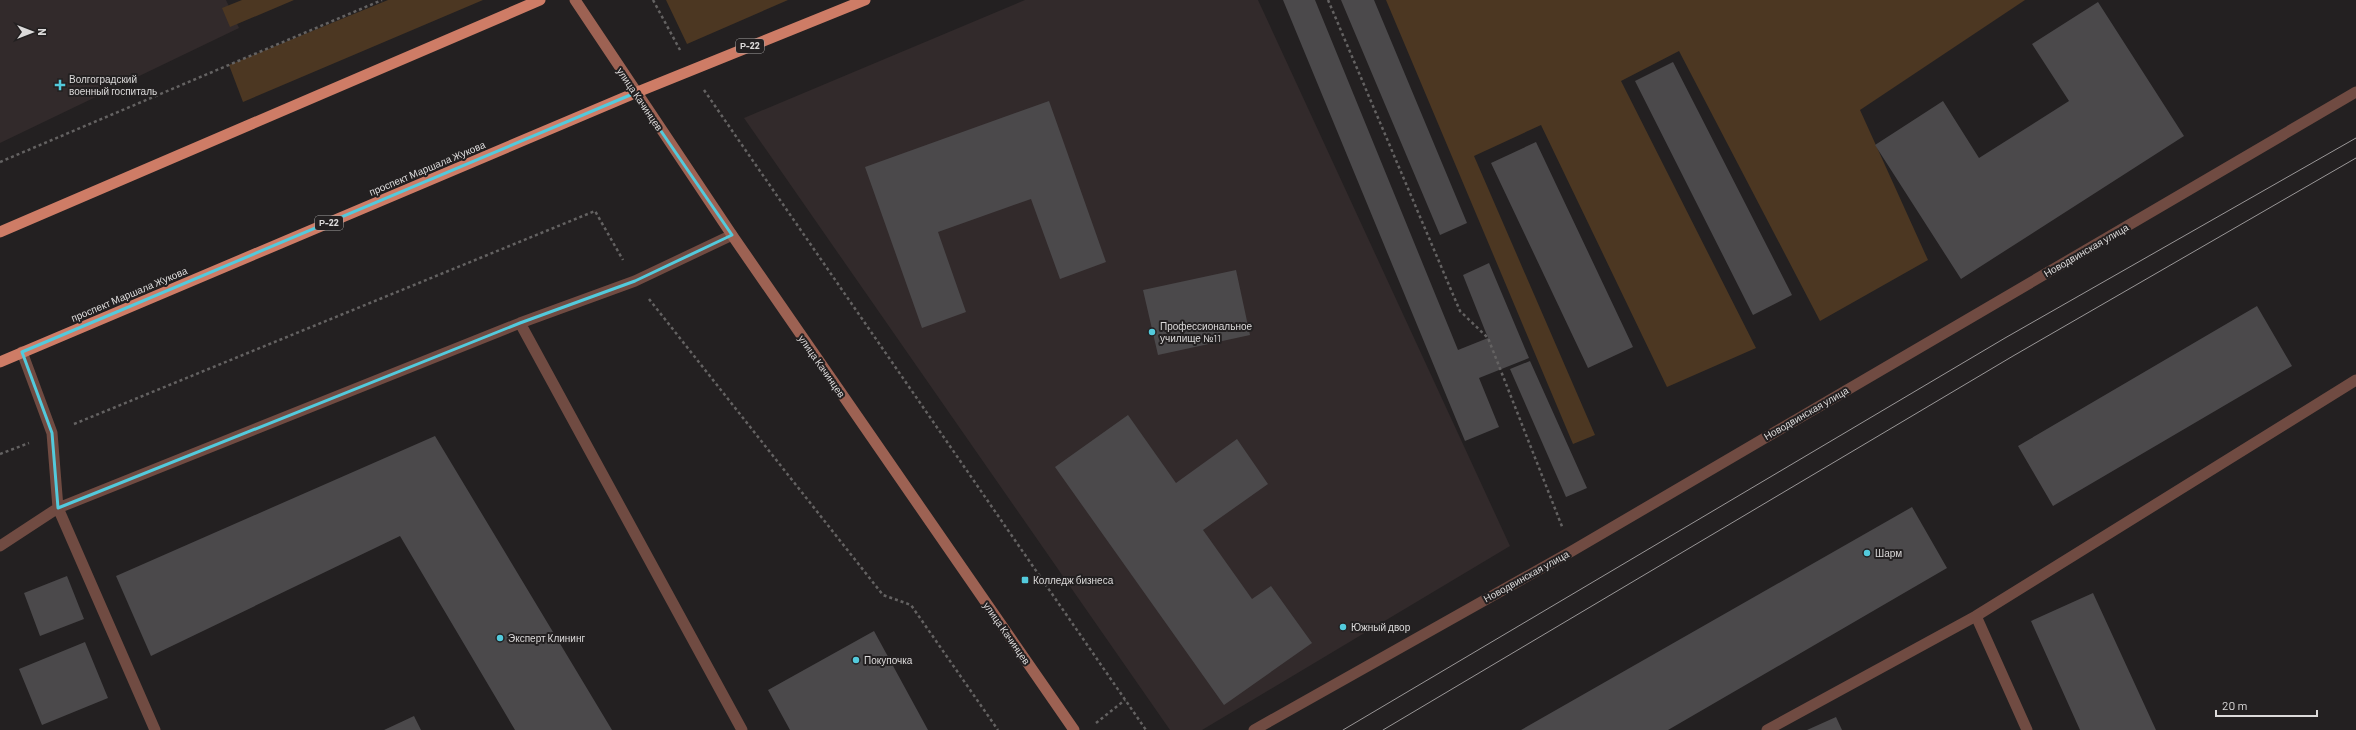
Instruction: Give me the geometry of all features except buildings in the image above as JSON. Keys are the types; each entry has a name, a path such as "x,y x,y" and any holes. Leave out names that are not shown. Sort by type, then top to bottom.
{"highway":[{"path":"0,232 540,0"},
{"name":"проспект Маршала Жукова","path":"0,362 635,93 865,0"}],"main road":[{"name":"улица Качинцев","path":"575,0 635,93 732,235 1074,730"}],"street":[{"name":"Новодвинская улица","path":"1254,730 1572,550 2356,92"},
{"path":"0,546 58,508 520,323 635,281 732,235"},
{"path":"520,323 742,730"},
{"path":"22,352 52,433 58,508 155,730"},
{"path":"1767,730 1976,616 2356,380"},
{"path":"1976,616 2027,730"}],"path":[{"path":"0,162 382,0"},
{"path":"653,0 690,70 1146,730"},
{"path":"1328,0 1460,311 1488,338 1572,550"},
{"path":"0,454 595,211 635,281 883,595 911,605 998,730"},
{"path":"1092,726 1125,700"}],"highlighted area":[{"path":"635,93 732,235 635,281 520,323 58,508 52,433 22,352"}],"shaded area":[{"name":"Волгоградский военный госпиталь","path":"0,0 226,0 239,28 0,143"},
{"path":"242,0 294,0 230,27 222,8"},
{"path":"388,0 483,0 243,102 229,65"},
{"path":"666,0 788,0 687,44"},
{"name":"Профессиональное училище №11","path":"1025,0 1258,0 1510,546 1202,730 1170,730 744,118"},
{"path":"1386,0 2025,0 1860,110 1928,260 1820,321 1679,51 1621,81 1756,348 1667,387 1541,125 1474,156 1595,435 1573,444"}],"tram line":[{"path":"1343,730 2005,338 2356,138"},
{"path":"1383,730 2013,356 2356,158"}],"place":[{"name":"Волгоградский военный госпиталь","path":"60,85"},
{"name":"Профессиональное училище №11","path":"1152,332"},
{"name":"Шарм","path":"1867,553"},
{"name":"Колледж бизнеса","path":"1025,580"},
{"name":"Южный двор","path":"1343,627"},
{"name":"Эксперт Клининг","path":"500,638"},
{"name":"Покупочка","path":"856,660"}]}
